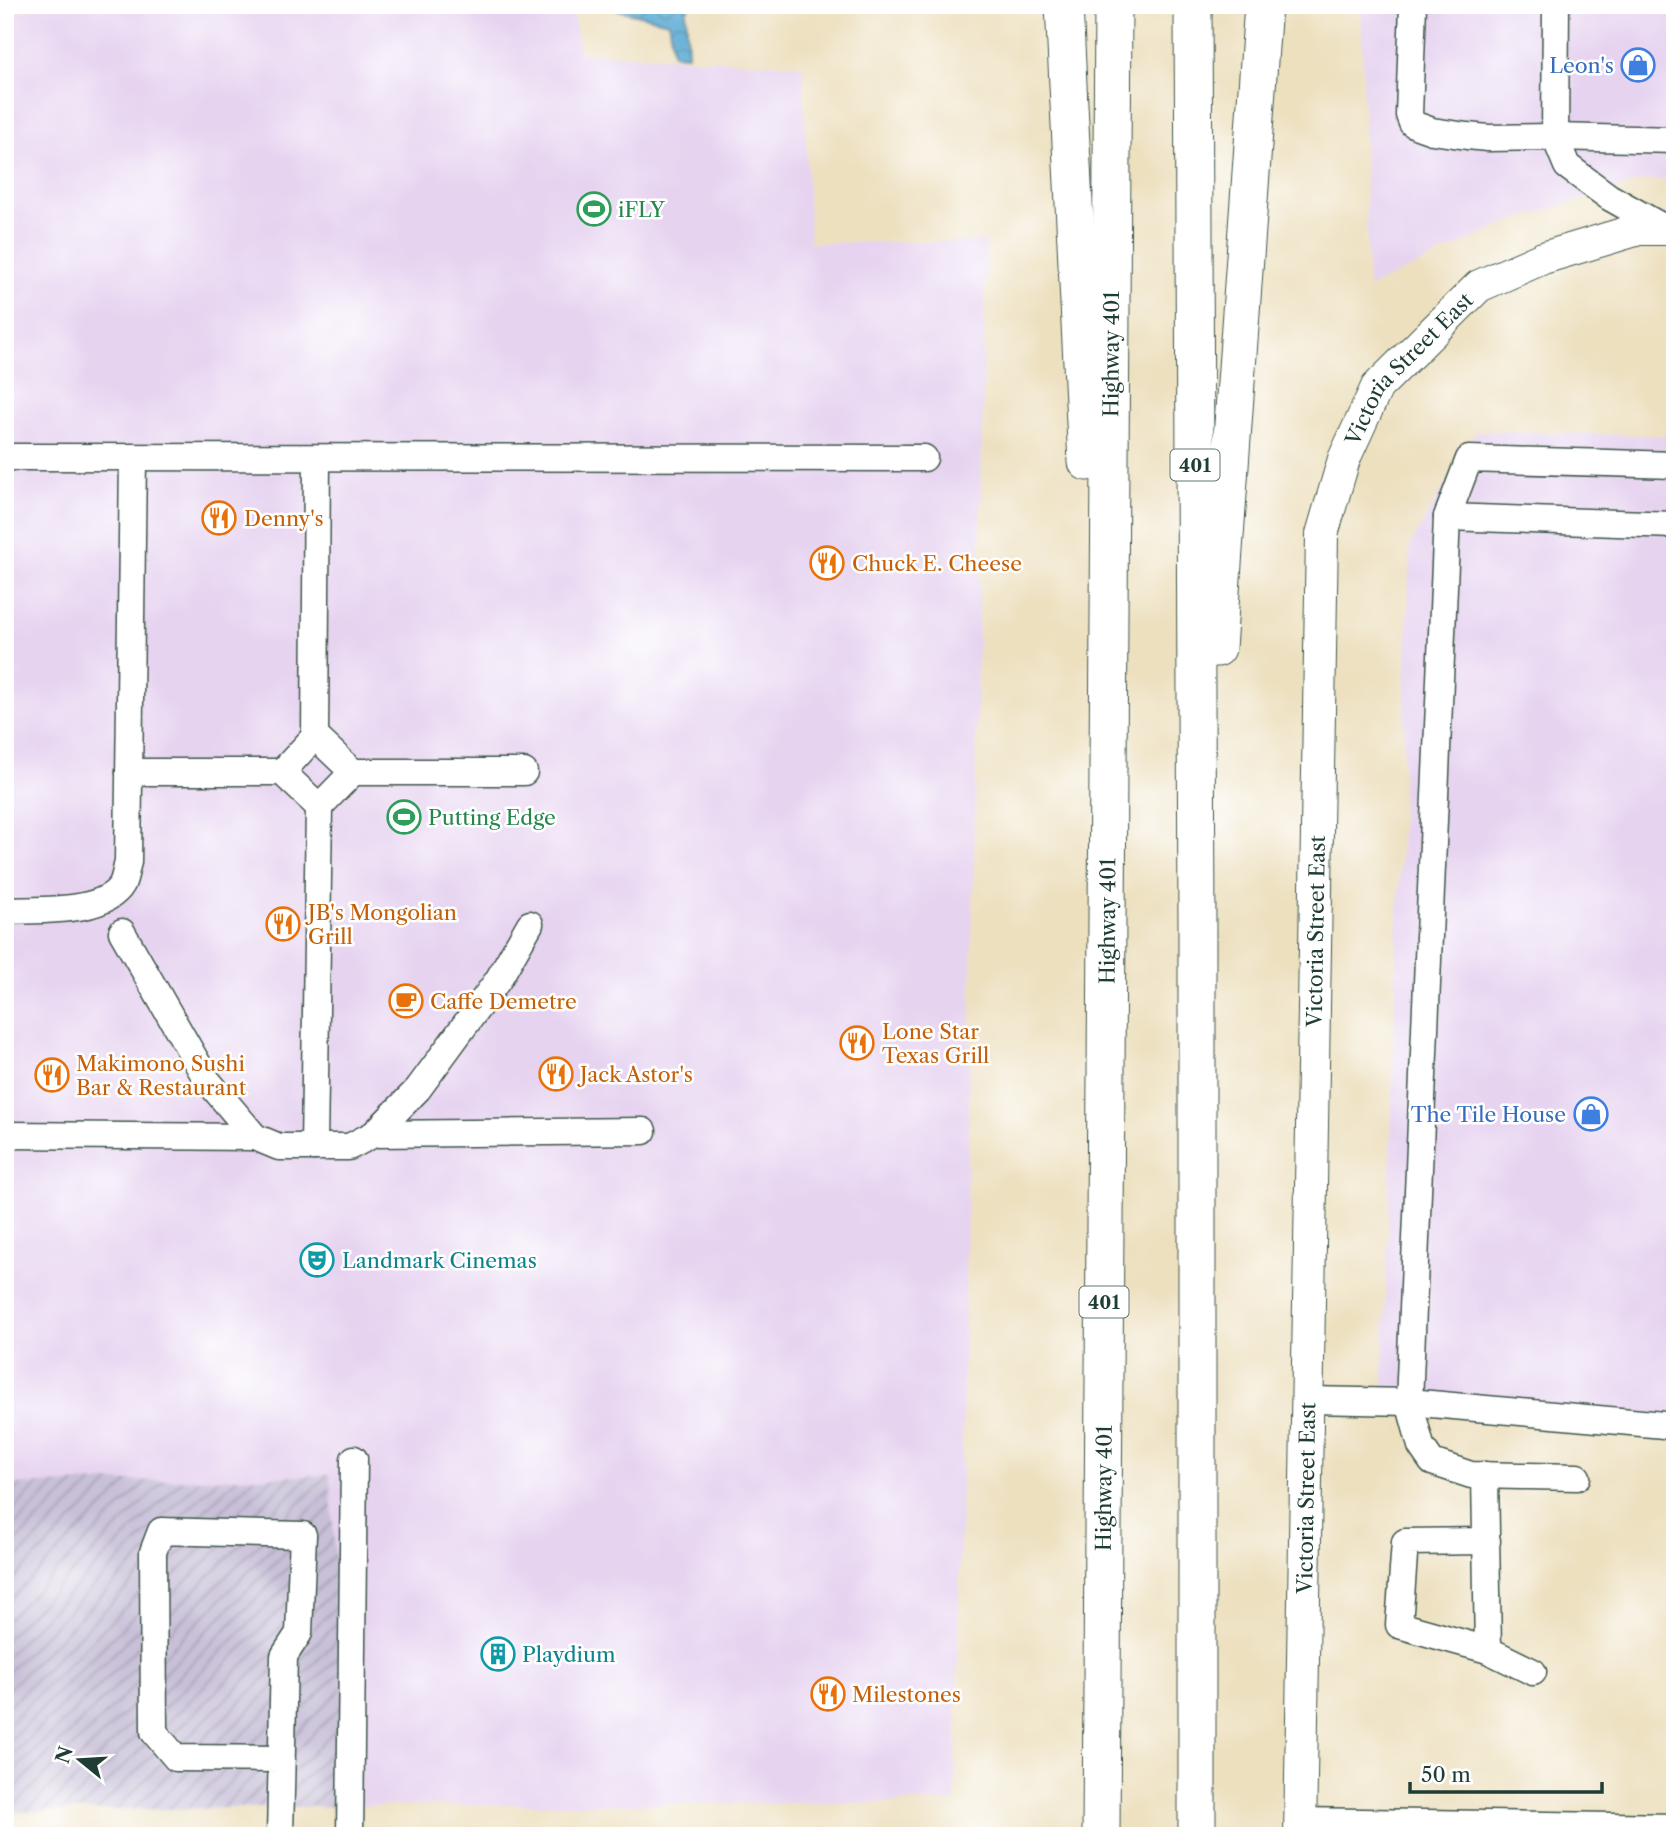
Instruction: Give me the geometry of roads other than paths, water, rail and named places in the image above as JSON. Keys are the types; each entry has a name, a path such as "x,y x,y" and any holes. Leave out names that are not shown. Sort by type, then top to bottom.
{"highway":[{"path":"1064,5 1087,451 1108,769"},
{"name":"Highway 401","path":"1101,1836 1113,5"},
{"name":"401","path":"1193,5 1197,925 1196,1836"},
{"path":"1197,925 1264,5"}],"main road":[{"name":"Victoria Street East","path":"1300,1829 1322,534 1344,459 1377,387 1479,286 1543,258 1639,229 1670,229"}],"street":[{"path":"1413,5 1409,115 1412,122 1418,126 1432,131 1488,138 1675,140"},
{"path":"1556,5 1555,137 1567,166 1609,197 1670,229"},
{"path":"5,457 924,458"},
{"path":"5,911 86,907 106,900 121,885 128,862 133,457"},
{"path":"282,772 315,736 317,457"},
{"path":"1577,1477 1471,1475 1432,1462 1421,1446 1409,1402 1447,517 1469,458 1675,465"},
{"path":"1447,517 1675,526"},
{"path":"315,736 353,772 524,772"},
{"path":"129,772 282,772 319,807"},
{"path":"314,1147 319,807 353,772"},
{"path":"5,1135 255,1137 279,1147 349,1147 374,1134 418,1089 498,980 530,924"},
{"path":"122,932 207,1080 255,1137"},
{"path":"374,1134 643,1131"},
{"path":"1308,1400 1409,1402 1675,1426"},
{"path":"350,1836 354,1459"},
{"path":"1485,1475 1488,1650"},
{"path":"280,1836 282,1759 284,1657 299,1633 303,1535 160,1531 153,1552 154,1732 176,1758 282,1759"},
{"path":"1487,1541 1405,1542 1399,1625 1488,1650 1533,1672"},
{"path":"1300,1829 1675,1827"}],"water":[{"path":"614,5 690,5 686,12 688,55 673,54 669,22 614,9"}],"place":[{"name":"Leon's","path":"1638,65"},
{"name":"iFLY","path":"594,209"},
{"name":"Denny's","path":"219,518"},
{"name":"Chuck E. Cheese","path":"827,563"},
{"name":"Putting Edge","path":"404,817"},
{"name":"JB's Mongolian Grill","path":"283,924"},
{"name":"Caffe Demetre","path":"406,1001"},
{"name":"Lone Star Texas Grill","path":"857,1043"},
{"name":"Jack Astor's","path":"556,1074"},
{"name":"Makimono Sushi Bar & Restaurant","path":"52,1075"},
{"name":"The Tile House","path":"1591,1114"},
{"name":"Landmark Cinemas","path":"317,1260"},
{"name":"Playdium","path":"498,1654"},
{"name":"Milestones","path":"828,1694"}]}
